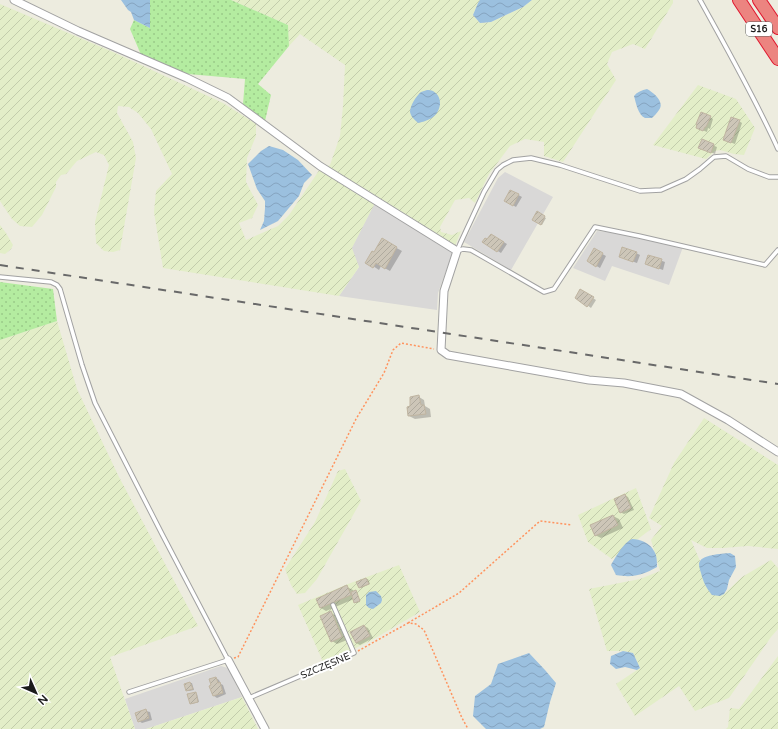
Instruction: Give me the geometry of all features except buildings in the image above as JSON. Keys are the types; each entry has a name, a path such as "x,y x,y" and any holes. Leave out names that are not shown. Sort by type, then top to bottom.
{"highway":[{"name":"S16","path":"739,0 778,59"},
{"name":"S16","path":"759,0 778,28"}],"street":[{"path":"14,0 78,31 187,78 228,98 320,166 457,251 444,291 441,350 448,355 590,380 624,383 681,394 728,420 778,452"},
{"path":"228,660 264,729"}],"lane":[{"path":"700,0 768,127 778,149"},
{"path":"457,251 484,192 497,170 513,160 531,158 560,165 640,191 661,190 686,179 714,157 726,156 748,169 769,178 778,177"},
{"path":"457,251 463,249 471,250 544,292 554,289 595,227 765,265 778,250"},
{"path":"0,277 51,282 60,288 82,365 95,403 228,660 129,692"},
{"name":"SZCZĘSNE","path":"248,698 354,652 333,605"}],"path":[{"path":"228,660 238,657 356,419 384,373 393,350 401,343 441,350"},
{"path":"354,652 459,593 540,521 572,525"},
{"path":"408,623 416,624 424,630 468,729"}],"shaded area":[{"path":"505,172 553,197 511,270 464,242 498,178"},
{"path":"378,197 455,246 438,293 437,310 339,296 359,267 351,248"},
{"path":"597,231 643,235 683,247 669,285 612,266 605,281 573,268"},
{"path":"221,666 228,668 242,697 146,729 135,729 125,699"}],"green space":[{"path":"150,0 231,0 288,25 289,46 258,84 271,95 265,121 243,104 245,79 188,74 142,57 130,29 134,20 150,28"},
{"path":"231,0 480,0 473,15 480,23 491,22 523,7 532,0 673,0 673,3 645,49 633,44 612,52 607,64 616,80 563,162 544,156 544,142 525,139 510,146 489,174 475,203 469,198 455,200 440,227 441,232 452,235 461,231 455,246 378,197 352,248 359,267 339,296 163,268 154,212 156,191 172,174 151,129 138,113 129,107 118,106 117,113 133,142 136,158 120,250 113,252 104,251 96,243 95,222 109,165 104,155 96,152 77,161 66,174 61,175 56,182 56,187 42,215 32,227 20,226 12,219 0,201 0,4 113,52 223,103 256,124 256,136 247,158 246,182 258,205 252,218 239,223 246,240 278,226 289,215 320,169 330,165 340,136 345,65 300,34 289,46 288,25"},
{"path":"698,85 736,99 755,128 744,155 720,150 715,151 706,159 653,145"},
{"path":"0,225 13,245 5,254 0,253"},
{"path":"0,282 53,289 57,321 0,340"},
{"path":"57,321 77,389 119,477 198,626 110,657 135,729 0,729 0,340"},
{"path":"704,418 778,465 778,549 748,546 707,548 691,540 700,561 699,565 724,594 742,577 771,560 778,568 778,629 729,698 695,711 679,686 635,716 616,684 640,668 633,653 623,651 607,651 589,589 640,579 660,571 651,540 662,526 649,518 674,463"},
{"path":"345,469 361,501 317,579 305,593 297,594 291,585 285,569 315,522 338,471"},
{"path":"636,488 651,529 612,559 588,542 578,515"},
{"path":"399,565 420,612 372,640 324,664 298,605"},
{"path":"778,656 778,729 726,729 728,727 730,708 739,709"},
{"path":"242,697 258,729 146,729"}],"water":[{"path":"121,0 150,0 150,28 134,20 131,12"},
{"path":"480,0 532,0 523,7 491,22 480,23 473,15"},
{"path":"647,89 655,95 661,104 659,110 652,118 645,118 641,114 634,96 640,91"},
{"path":"427,90 437,94 440,102 439,110 430,119 418,123 411,115 410,110 417,96 421,92"},
{"path":"269,146 283,150 298,160 312,175 304,183 299,196 278,221 260,230 264,221 265,201 257,189 248,164 261,151"},
{"path":"632,539 644,542 652,548 655,553 657,567 638,575 616,575 611,565 617,554"},
{"path":"730,553 735,556 736,567 729,580 727,589 724,594 720,596 712,595 706,587 703,579 699,566 700,561 707,556"},
{"path":"376,591 381,596 381,603 373,609 369,608 366,605 366,595 369,592"},
{"path":"623,651 633,653 640,668 637,670 625,667 616,669 610,664 611,656"},
{"path":"529,653 556,683 544,727 540,729 486,729 473,716 475,696 491,684 498,664"}],"railway":[{"path":"0,265 778,384"}]}
